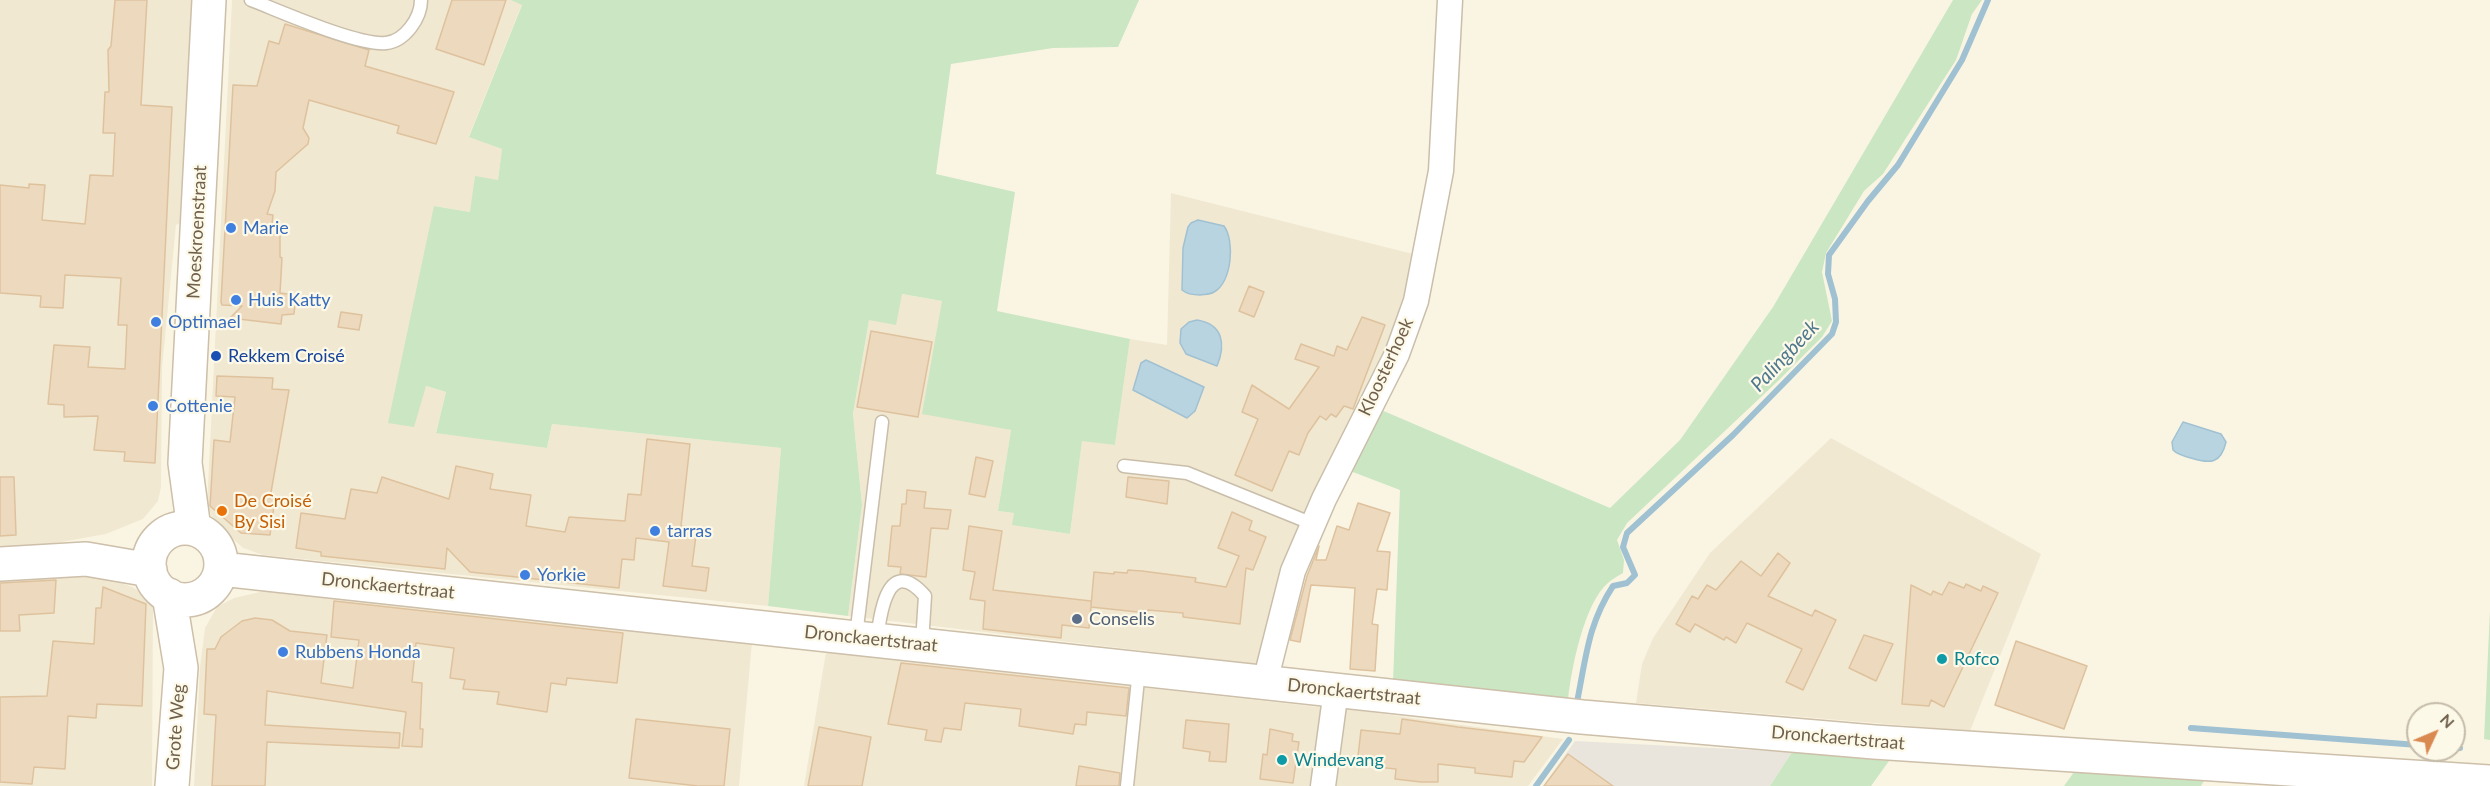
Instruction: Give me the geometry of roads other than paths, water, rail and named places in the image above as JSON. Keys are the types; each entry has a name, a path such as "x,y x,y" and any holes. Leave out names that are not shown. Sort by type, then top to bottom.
{"main road":[{"name":"Moeskroenstraat","path":"172,562 172,515 185,463 209,0"},
{"path":"0,564 86,559 172,562 209,591 221,569 216,545 208,536 172,562"},
{"name":"Grote Weg","path":"172,562 189,637 181,668 172,786"},
{"name":"Dronckaertstraat","path":"221,569 1582,717 1862,741 2490,782"}],"street":[{"name":"Kloosterhoek","path":"1265,682 1293,571 1313,524 1397,354 1416,301 1441,171 1450,0"},
{"path":"1323,786 1336,690"}],"lane":[{"path":"251,0 318,26 384,43 399,40 414,24 421,0"},
{"path":"867,639 882,422"},
{"path":"1125,466 1187,473 1313,524"},
{"path":"867,639 886,593 892,585 903,582 916,585 925,596 922,645"},
{"path":"1127,786 1139,668"}],"water":[{"path":"1198,220 1224,226 1230,241 1230,261 1225,280 1212,293 1200,295 1182,290 1183,248 1188,227"},
{"path":"1197,320 1212,326 1220,336 1221,350 1217,366 1186,354 1180,343 1181,329 1189,322"},
{"path":"1146,360 1204,387 1195,411 1187,418 1133,390 1141,363"},
{"path":"2183,422 2221,434 2226,442 2221,455 2214,461 2204,461 2181,455 2173,450 2172,442"}],"waterway":[{"name":"Palingbeek","path":"1577,702 1589,642 1598,614 1613,586 1627,583 1635,575 1623,547 1627,533 1733,435 1832,334 1836,322 1835,299 1828,274 1829,255 1868,201 1898,165 1962,60 1988,0"},
{"path":"2191,728 2406,744"},
{"name":"Palingbeek","path":"1536,786 1569,740"}],"place":[{"name":"Marie","path":"231,228"},
{"name":"Huis Katty","path":"236,300"},
{"name":"Optimael","path":"156,322"},
{"name":"Rekkem Croisé","path":"216,356"},
{"name":"Cottenie","path":"153,406"},
{"name":"De Croisé By Sisi","path":"222,511"},
{"name":"tarras","path":"655,531"},
{"name":"Yorkie","path":"525,575"},
{"name":"Conselis","path":"1077,619"},
{"name":"Rubbens Honda","path":"283,652"},
{"name":"Rofco","path":"1942,659"},
{"name":"Windevang","path":"1282,760"}]}
